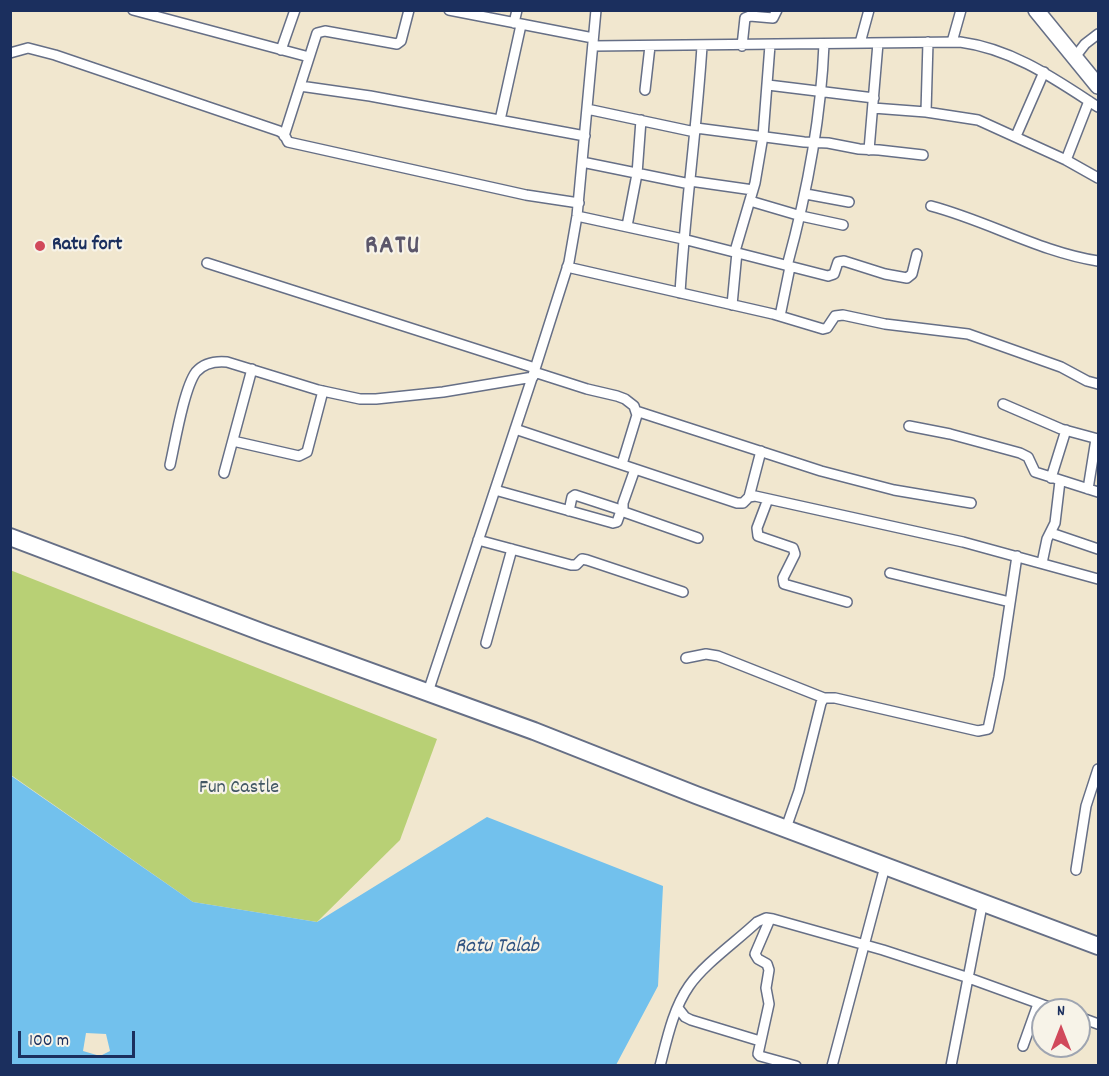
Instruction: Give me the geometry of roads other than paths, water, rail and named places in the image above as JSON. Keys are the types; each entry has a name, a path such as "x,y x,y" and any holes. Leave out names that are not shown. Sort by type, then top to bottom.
{"highway":[{"path":"10,537 428,692 1098,946"},
{"path":"10,549 494,727 706,809 1098,955"}],"main road":[{"path":"1036,10 1098,86"}],"street":[{"path":"133,10 159,14 309,57"},
{"path":"281,50 295,10"},
{"path":"284,136 316,33 322,31 381,43 399,43 409,10"},
{"path":"449,10 467,12 593,42 650,46 928,42 977,44 995,48 1044,72 1098,107"},
{"path":"500,120 518,24 517,10"},
{"path":"428,692 567,267 578,216 596,10"},
{"path":"742,46 745,18 750,16 773,18 777,10"},
{"path":"860,43 868,10"},
{"path":"952,42 961,10"},
{"path":"1075,57 1085,44 1098,34"},
{"path":"926,112 928,42"},
{"path":"869,150 879,43"},
{"path":"780,316 815,142 822,92 824,44"},
{"path":"732,305 736,252 753,190 763,136 770,45"},
{"path":"645,90 650,46"},
{"path":"680,293 683,238 702,46"},
{"path":"10,53 28,48 55,55 279,131 286,140 292,143 526,195 579,203"},
{"path":"1016,136 1044,72"},
{"path":"768,85 822,92 926,112 970,117 1016,136 1098,178"},
{"path":"300,86 370,96 585,136"},
{"path":"1066,160 1089,101"},
{"path":"587,109 695,130 924,155"},
{"path":"627,226 637,174 642,120"},
{"path":"582,162 690,183 753,190"},
{"path":"806,194 849,202"},
{"path":"750,201 843,225"},
{"path":"931,206 972,218 1056,252 1098,261"},
{"path":"578,216 683,238 830,276 834,274 838,262 844,261 885,274 908,278 912,273 917,254"},
{"path":"207,263 534,372 625,399 634,406 637,415 622,464"},
{"path":"567,267 780,316 823,329 827,328 835,316 843,315 885,324 968,334 1051,363 1098,384"},
{"path":"170,465 186,398 196,373 206,364 216,361 227,362 323,391 360,399 443,392 534,372"},
{"path":"224,473 252,369"},
{"path":"233,441 302,456 307,452 323,391"},
{"path":"1003,404 1066,430 1097,439 1088,489"},
{"path":"636,411 820,471 894,490 971,503"},
{"path":"909,426 950,434 1020,453 1028,458 1035,472 1098,492"},
{"path":"515,429 737,503 745,502 749,497 761,451"},
{"path":"1042,563 1047,539 1055,523 1055,479 1066,430"},
{"path":"495,490 614,523 617,522 635,469"},
{"path":"569,511 572,496 575,495 622,509 628,514 698,538"},
{"path":"749,497 755,496 911,530 1098,579"},
{"path":"768,499 757,528 758,536 793,548 795,554 783,578 784,584 847,602"},
{"path":"1051,533 1098,549"},
{"path":"478,540 571,565 576,565 582,559 587,560 683,592"},
{"path":"486,643 512,549"},
{"path":"687,658 706,654 718,656 824,698 835,698 978,731 986,730 990,725 999,677 1017,556"},
{"path":"890,573 1010,602"},
{"path":"786,828 799,791 824,698"},
{"path":"1076,870 1086,806 1098,769"},
{"path":"832,1065 883,874"},
{"path":"951,1065 966,977 981,911"},
{"path":"770,919 755,954 758,959 767,964 769,970 766,988 769,1004 759,1055 796,1065"},
{"path":"660,1065 678,1008 689,986 705,967 757,922 770,919 966,977 1031,1001"},
{"path":"678,1008 685,1017 691,1020 760,1041"},
{"path":"1023,1046 1031,1024"}],"water":[{"name":"Ratu Talab","path":"10,775 193,902 317,922 487,817 663,886 658,986 616,1065 11,1065","holes":["86,1033 106,1034 110,1051 100,1056 83,1051"]}],"place":[{"name":"Ratu fort","path":"40,246"}],"district":[{"name":"RATU","path":"393,248"}],"park label":[{"name":"Fun Castle","path":"239,789"}]}
